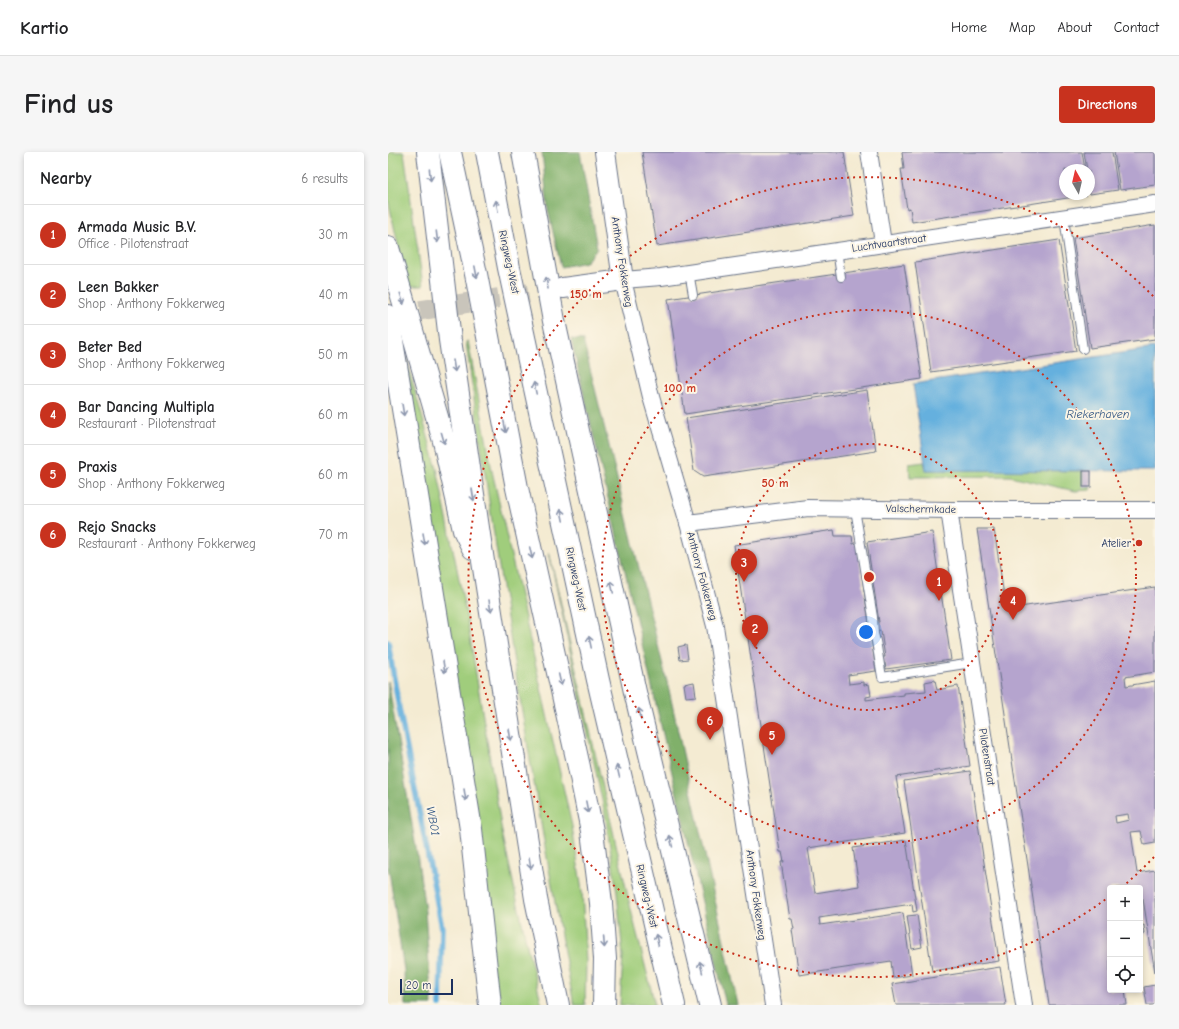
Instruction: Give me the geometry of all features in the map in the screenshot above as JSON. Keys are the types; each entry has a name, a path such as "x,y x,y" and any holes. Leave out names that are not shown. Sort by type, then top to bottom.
{"highway":[{"path":"428,152 450,340 484,568 536,898 558,1005"},
{"path":"450,152 478,282 517,488 592,831 601,903 605,959 604,1005"},
{"name":"Ringweg-West","path":"487,152 509,268 598,680 674,1005"},
{"path":"523,152 554,321 635,692 710,1005"},
{"path":"388,248 444,441 464,530 484,568"},
{"path":"388,316 470,829 490,1005"}],"street":[{"name":"Anthony Fokkerweg","path":"605,152 623,280 651,397 688,523 715,626 773,1005"},
{"path":"869,152 883,243"},
{"name":"Luchtvaartstraat","path":"623,280 689,272 1155,204"},
{"path":"563,288 623,280"},
{"name":"Valschermkade","path":"688,523 808,508 1155,510"},
{"name":"Pilotenstraat","path":"949,510 1024,1005"}],"lane":[{"path":"1064,218 1084,349"},
{"path":"837,250 841,277"},
{"path":"689,272 693,295"},
{"path":"855,508 882,677 972,663"}],"green space":[{"path":"388,152 404,152 423,286 407,286 388,199"},
{"path":"542,152 580,152 597,248 586,262 561,267 548,210"},
{"path":"571,339 583,340 669,690 738,1005 726,1005"},
{"path":"468,341 492,471 572,826 582,891 586,962 585,1005 574,1005 544,840 490,508 466,342"},
{"path":"406,359 437,469 467,619 502,832 528,950 542,1005 497,1005"},
{"path":"924,462 926,470 1083,471 1083,487 1091,487 1090,490 1075,491 1010,476 910,477 909,464"},
{"path":"549,552 632,914 655,1005 620,1005 623,956 617,893 605,814"},
{"path":"388,681 425,911 432,1005 405,1005 404,970 388,864"}],"water":[{"name":"Riekerhaven","path":"1155,348 1155,471 926,470 913,384"}],"building":[{"path":"642,152 844,152 854,216 657,246"},
{"path":"902,152 1082,152 1084,164 1059,164 1059,199 912,222 910,208 907,209 901,169 904,169"},
{"path":"1084,152 1112,152 1118,190 1095,193 1095,164 1086,164"},
{"path":"1114,152 1155,152 1155,185 1120,190"},
{"path":"1155,225 1155,339 1090,348 1073,238"},
{"path":"1059,240 1076,351 931,372 915,262"},
{"path":"904,264 922,379 685,414 668,299"},
{"path":"867,390 876,451 703,477 694,471 686,418"},
{"path":"1083,471 1091,471 1091,487 1083,487"},
{"path":"977,529 994,529 1006,609 1155,587 1155,672 1125,677 1126,686 1155,681 1155,843 1144,845 1141,831 1131,832 1137,873 1155,870 1155,973 1143,899 1143,885 1107,885 1107,993 1125,993 1127,1005 1049,1005","holes":["1128,814 1129,820 1116,823 1115,816"]},
{"path":"834,530 835,536 852,536 853,544 857,543 876,671 848,675 849,684 864,682 864,685 869,684 871,696 866,697 866,700 904,695 904,693 926,691 925,682 935,680 937,690 958,686 970,766 896,777 905,833 808,848 815,893 859,886 853,848 906,840 917,911 913,912 912,904 819,918 820,925 903,913 912,975 893,978 891,961 799,975 792,930 794,929 792,919 790,919 781,862 784,862 782,852 780,852 734,545"},
{"path":"932,532 951,660 886,669 883,657 885,657 881,631 875,632 873,623 879,622 867,542"},
{"path":"686,645 688,659 680,660 678,647"},
{"path":"694,682 696,696 686,697 684,684"},
{"path":"970,771 999,961 932,971 904,781"},
{"path":"917,915 922,947 912,949 907,916"},
{"path":"1143,925 1145,934 1143,934"},
{"path":"1000,967 1006,1005 896,1005 892,984"},
{"path":"1155,985 1155,1005 1147,1005 1144,987"}],"waterway":[{"name":"WB01","path":"388,642 399,708 442,928 440,1005"}],"tunnel":[{"path":"390,315 563,288"}],"place":[{"name":"Atelier","path":"1139,543"},
{"name":"Beter Bed","path":"744,582"},
{"name":"Armada Music B.V.","path":"939,601"},
{"name":"Bar Dancing Multipla","path":"1013,620"},
{"name":"Leen Bakker","path":"755,648"},
{"name":"Rejo Snacks","path":"710,740"},
{"name":"Praxis","path":"772,755"}]}
